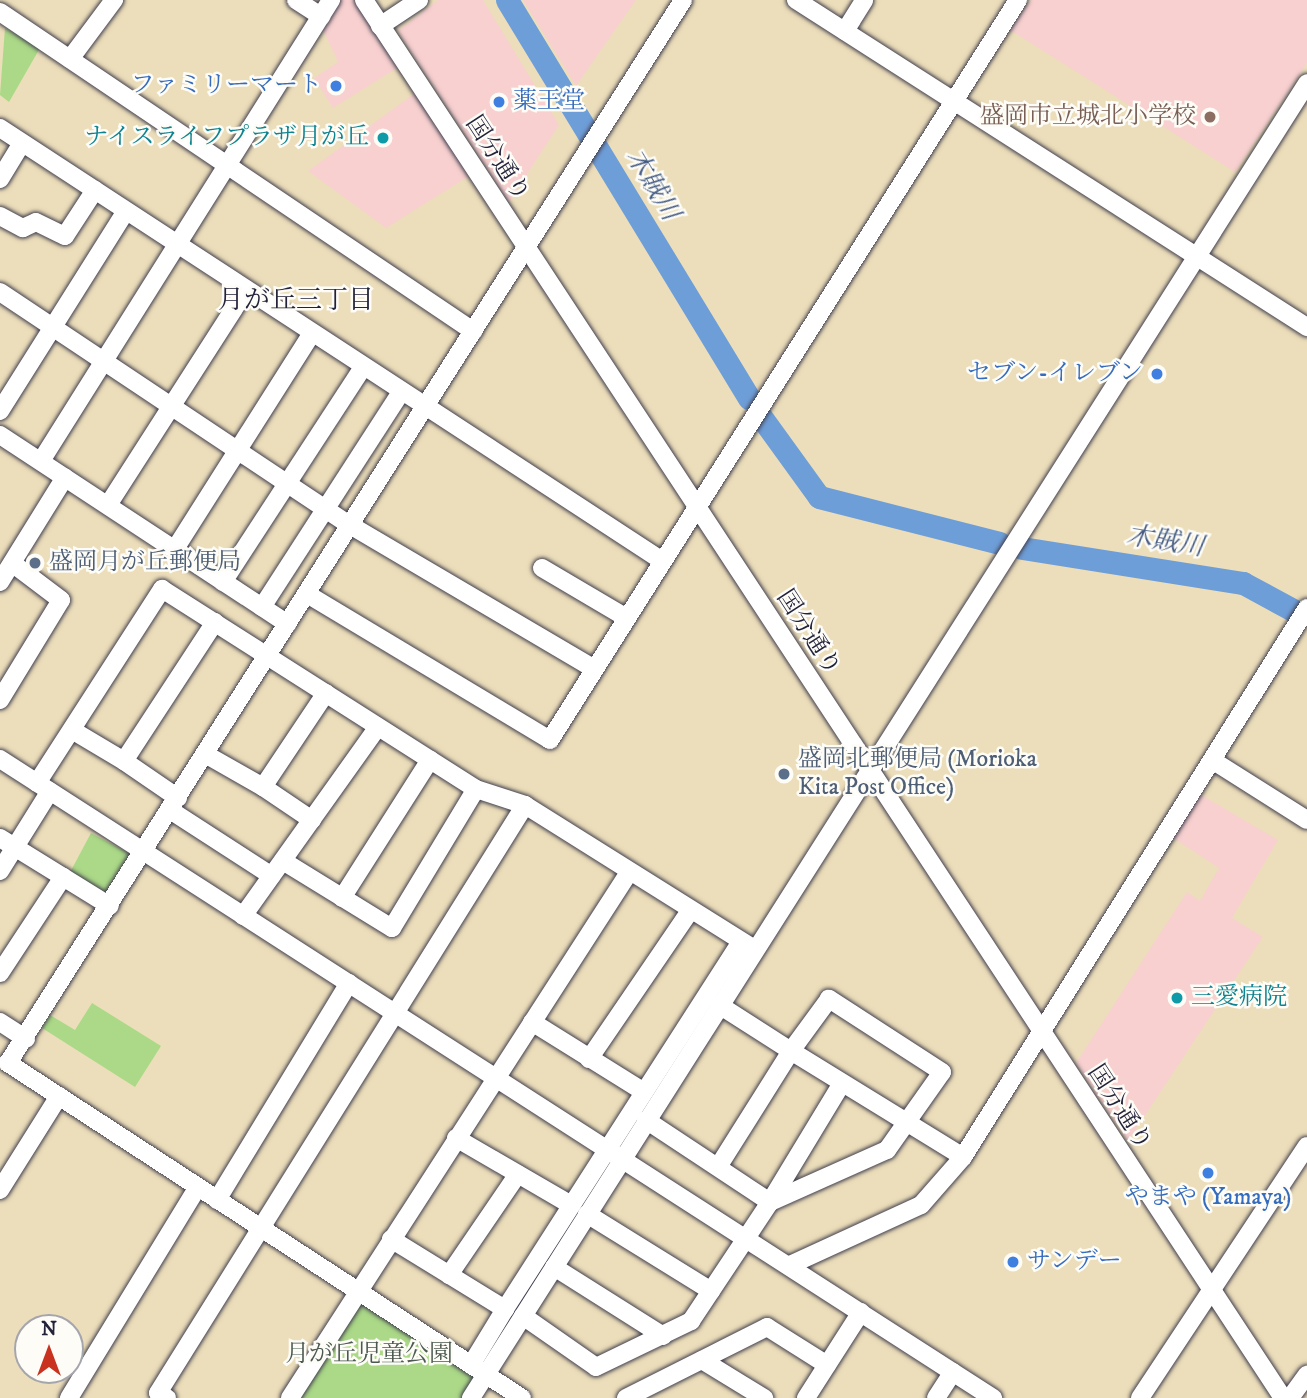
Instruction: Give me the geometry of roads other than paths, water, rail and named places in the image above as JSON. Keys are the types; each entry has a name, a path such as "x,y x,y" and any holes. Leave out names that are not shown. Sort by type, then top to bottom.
{"street":[{"path":"70,59 114,0"},
{"path":"296,0 321,16"},
{"path":"41,461 331,0"},
{"name":"国分通り","path":"364,0 1211,1294 1283,1398"},
{"path":"380,26 419,0"},
{"path":"522,1398 8,1063 26,1039 682,0"},
{"path":"845,31 864,0"},
{"path":"307,594 550,740 694,504 954,98 1011,2"},
{"path":"808,3 845,31 954,98 1307,327"},
{"path":"0,12 473,331"},
{"path":"471,1398 479,1370 505,1309 606,1149 868,770 1307,83"},
{"path":"0,128 661,561"},
{"path":"0,179 22,143"},
{"path":"0,216 23,228 36,222 65,236 95,190"},
{"path":"0,411 126,211"},
{"path":"108,505 246,290"},
{"path":"0,292 350,526 593,668"},
{"path":"175,550 312,333"},
{"path":"223,582 363,367"},
{"path":"262,607 401,392"},
{"path":"0,435 288,624"},
{"path":"0,582 65,477"},
{"path":"0,700 61,600 12,563"},
{"path":"542,568 625,617"},
{"path":"0,871 7,843 44,787 72,730 162,589 476,789 525,806 628,874 748,945"},
{"path":"790,1265 921,1205 963,1157 1307,608"},
{"path":"124,761 215,622"},
{"path":"263,787 326,693"},
{"path":"243,916 378,727"},
{"path":"72,730 124,761 174,804 272,876"},
{"path":"205,754 263,787 312,820"},
{"path":"0,759 993,1398"},
{"path":"342,898 430,760"},
{"path":"1212,760 1307,820"},
{"path":"283,861 392,928 476,789"},
{"path":"167,1398 158,1393 525,806"},
{"path":"7,843 110,906"},
{"path":"290,1398 628,874"},
{"path":"0,974 63,877"},
{"path":"589,1059 690,911"},
{"path":"479,1370 523,1316 719,1005 748,945"},
{"path":"217,1199 349,983"},
{"path":"718,1167 791,1051 829,999 942,1072 887,1150 771,1202"},
{"path":"719,1005 963,1157"},
{"path":"0,1022 26,1039"},
{"path":"533,1022 643,1092"},
{"path":"523,1316 596,1367 691,1321 771,1202 842,1083"},
{"path":"0,1191 59,1096"},
{"path":"646,1120 771,1202"},
{"path":"456,1138 571,1205"},
{"path":"1140,1398 1307,1146"},
{"path":"449,1275 518,1174"},
{"path":"68,1398 198,1187"},
{"path":"587,1214 711,1291"},
{"path":"391,1239 505,1309"},
{"path":"554,1267 663,1336"},
{"path":"806,1398 861,1312"},
{"path":"634,1396 767,1327 827,1365"},
{"path":"702,1360 764,1398"},
{"path":"936,1398 953,1372"},
{"path":"1290,1398 1307,1375"}],"waterway":[{"name":"木賊川","path":"507,0 749,398"},
{"name":"木賊川","path":"759,414 819,497 999,543"},
{"name":"木賊川","path":"1022,548 1243,583 1293,610"}],"place":[{"name":"ファミリーマート","path":"336,86"},
{"name":"薬王堂","path":"499,102"},
{"name":"盛岡市立城北小学校","path":"1210,117"},
{"name":"ナイスライフプラザ月が丘","path":"383,138"},
{"name":"セブン-イレブン","path":"1157,374"},
{"name":"盛岡月が丘郵便局","path":"35,563"},
{"name":"盛岡北郵便局 (Morioka Kita Post Office)","path":"784,774"},
{"name":"三愛病院","path":"1177,998"},
{"name":"やまや (Yamaya)","path":"1208,1173"},
{"name":"サンデー","path":"1013,1262"}],"district":[{"name":"月が丘三丁目","path":"296,301"}],"park label":[{"name":"月が丘児童公園","path":"369,1355"}]}
